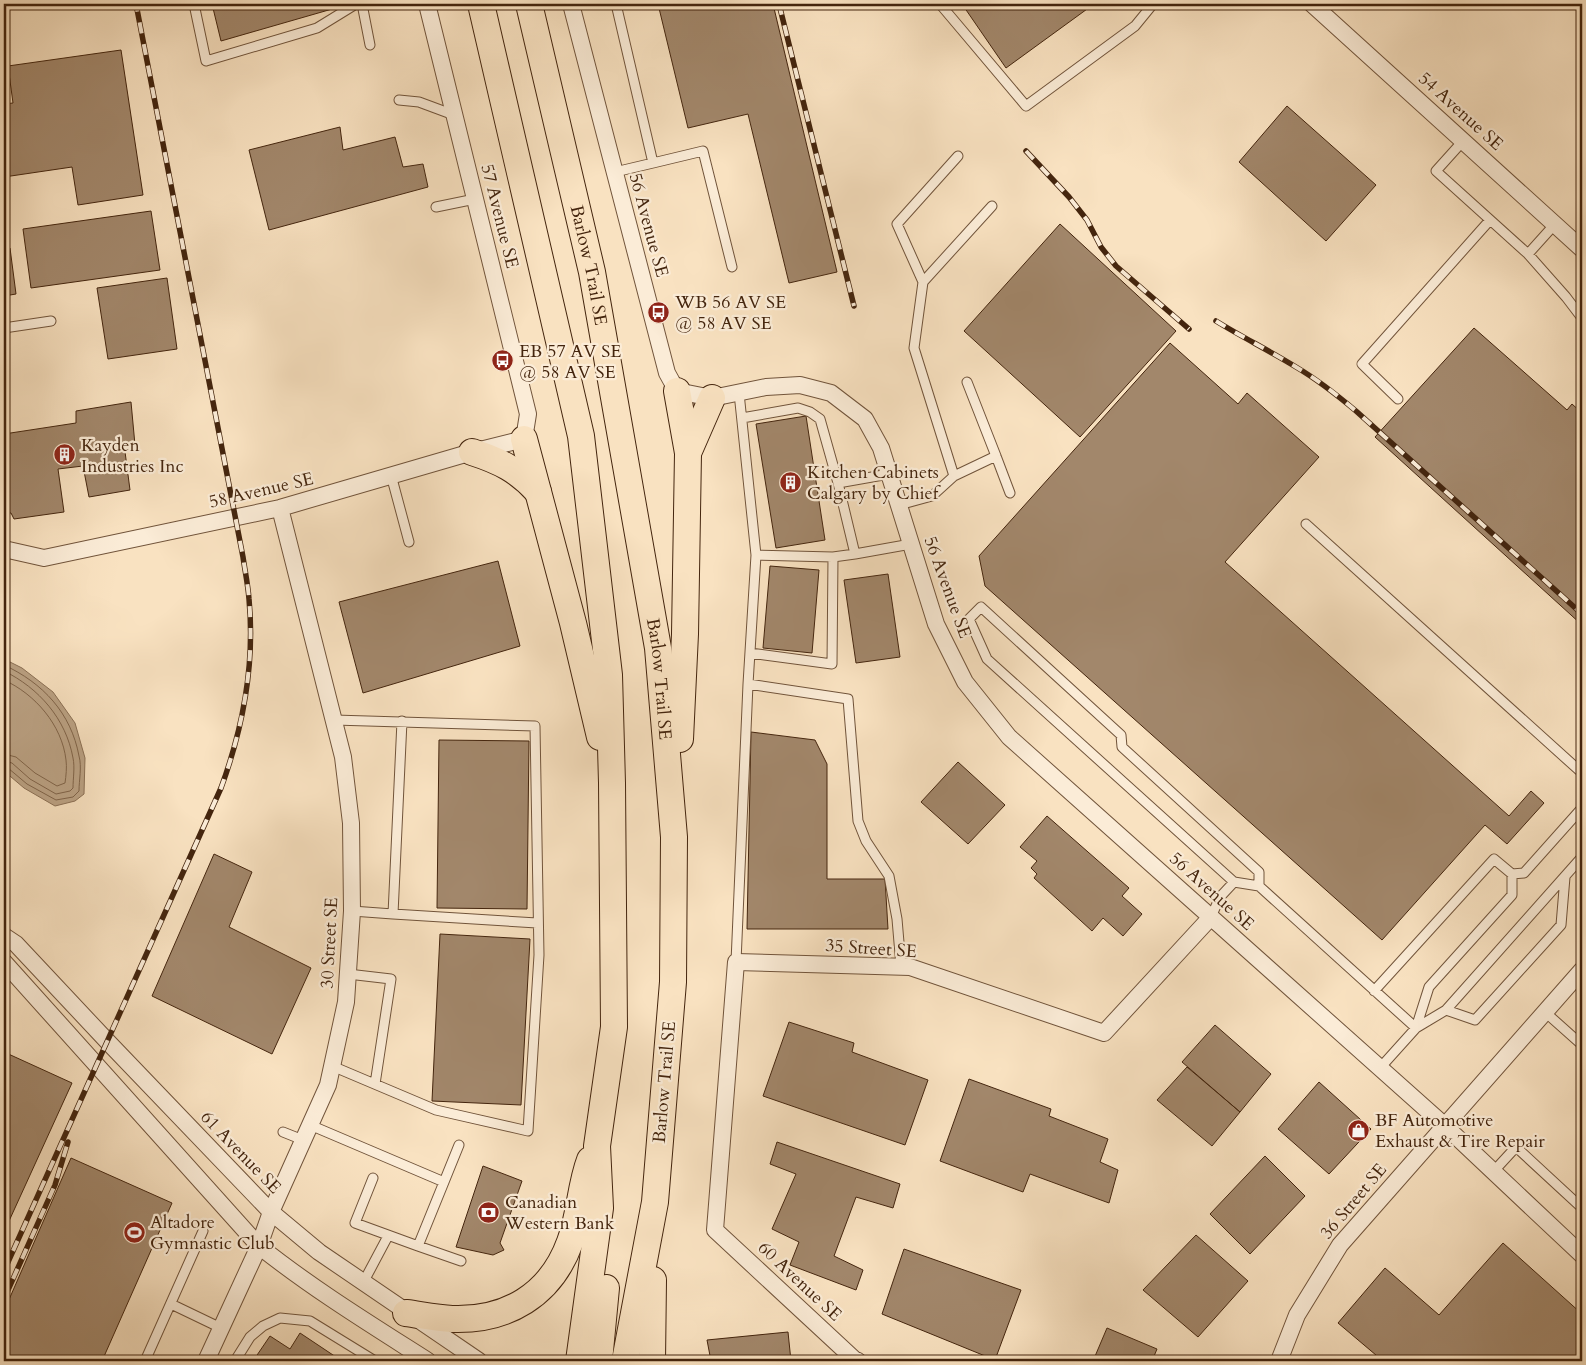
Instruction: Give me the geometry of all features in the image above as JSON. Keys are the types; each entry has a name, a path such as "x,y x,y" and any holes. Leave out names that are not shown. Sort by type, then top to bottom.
{"main road":[{"path":"481,4 581,436 609,675 614,1028 597,1146 600,1208 578,1361"},
{"name":"Barlow Trail SE","path":"529,4 592,272 657,638 674,837 673,982 654,1202 625,1361"},
{"path":"674,837 685,634 688,453 677,391"},
{"path":"688,453 712,398"},
{"path":"524,438 573,623 612,784"},
{"path":"472,452 496,460 516,471 538,492"},
{"path":"406,1313 452,1319 482,1317 509,1310 536,1295 559,1268 571,1241 588,1162 597,1146"},
{"path":"652,1361 654,1202"},
{"path":"599,1361 612,1231 600,1208"}],"street":[{"name":"57 Avenue SE","path":"427,4 528,414 524,438"},
{"name":"56 Avenue SE","path":"571,4 667,373 677,391 712,398 766,387 800,385 831,393 865,418 881,448 936,624 965,682 1009,737 1380,1068 1582,1255"},
{"name":"54 Avenue SE","path":"1312,4 1582,249"},
{"name":"58 Avenue SE","path":"4,549 44,558 280,508 524,438"},
{"name":"30 Street SE","path":"206,1361 259,1246 271,1212 328,1085 346,1002 352,911 351,824 343,757 280,508"},
{"name":"35 Street SE","path":"736,962 910,967 1104,1033 1212,918"},
{"name":"61 Avenue SE","path":"4,936 16,944 271,1212 319,1252 479,1361"},
{"path":"4,962 259,1246 297,1277 417,1358"},
{"name":"60 Avenue SE","path":"736,962 715,1230 858,1361"},
{"name":"36 Street SE","path":"1282,1360 1297,1315 1340,1245 1582,970"}],"lane":[{"path":"194,4 206,61 317,28 356,4"},
{"path":"362,4 370,45"},
{"path":"616,4 653,163"},
{"path":"940,4 1026,106 1135,26 1153,4"},
{"path":"399,100 419,102 454,116"},
{"path":"1463,141 1436,171 1528,254 1582,318"},
{"path":"615,172 704,151 732,267"},
{"path":"924,282 897,224 958,156"},
{"path":"436,207 475,198"},
{"path":"954,476 914,348 924,282 992,206"},
{"path":"1398,399 1362,364 1490,220"},
{"path":"1528,254 1555,224"},
{"path":"4,328 51,321"},
{"path":"967,382 1010,493"},
{"path":"736,962 748,684 756,555 739,393"},
{"path":"742,418 798,408 810,412 820,419 855,554"},
{"path":"899,505 932,496 954,476 996,456"},
{"path":"838,483 889,474"},
{"path":"391,475 409,542"},
{"path":"1306,524 1582,773"},
{"path":"756,555 833,557 911,544"},
{"path":"750,653 832,664 833,557"},
{"path":"1259,886 1259,872 1122,747 1121,735 981,607 969,619 987,659 1234,882 1259,886 1416,1028"},
{"path":"748,684 848,699 858,822 866,841 889,876 897,919 901,966"},
{"path":"332,1066 436,1110 528,1131 538,955 535,726 334,720"},
{"path":"393,914 402,721"},
{"path":"1374,991 1494,859 1512,874 1524,873 1582,808"},
{"path":"1380,1068 1416,1028 1446,1010 1582,857"},
{"path":"1416,1028 1429,987 1512,895 1512,874"},
{"path":"1446,1010 1474,1020 1561,925 1564,877"},
{"path":"1212,918 1220,897 1234,882"},
{"path":"352,911 538,923"},
{"path":"348,974 391,979 375,1084"},
{"path":"1545,1012 1582,1045"},
{"path":"310,1125 444,1182"},
{"path":"283,1132 303,1140"},
{"path":"418,1246 459,1145"},
{"path":"1493,1172 1516,1147 1582,1208"},
{"path":"373,1178 355,1223 461,1261"},
{"path":"145,1361 203,1232"},
{"path":"363,1283 388,1236"},
{"path":"171,1304 221,1328"},
{"path":"235,1361 250,1337 263,1326 280,1318 310,1321 376,1361"}],"water":[{"path":"4,659 22,668 53,692 75,723 85,758 84,794 75,801 55,806 24,788 4,771"}],"building":[{"path":"212,4 345,4 346,5 221,41"},
{"path":"658,4 773,4 837,272 789,283 748,114 688,128"},
{"path":"962,4 1094,4 1006,68"},
{"path":"121,50 143,195 78,205 72,167 4,177 4,104 13,103 8,66"},
{"path":"1287,106 1376,185 1326,241 1239,162"},
{"path":"340,127 343,150 395,137 403,167 423,164 428,187 269,230 249,150"},
{"path":"151,211 160,270 31,288 23,229"},
{"path":"1060,224 1176,331 1080,437 964,331"},
{"path":"4,248 10,248 16,294 4,296"},
{"path":"167,278 177,349 108,359 97,288"},
{"path":"1474,328 1567,410 1572,404 1582,413 1582,625 1375,437"},
{"path":"1170,343 1238,404 1247,393 1319,457 1225,562 1509,816 1531,791 1544,803 1507,844 1485,825 1382,940 985,586 979,556"},
{"name":"Kayden Industries Inc","path":"131,402 135,445 124,444 130,490 89,497 83,466 58,469 64,512 14,519 11,513 4,513 4,434 76,423 76,411"},
{"name":"Kitchen Cabinets Calgary by Chief","path":"806,416 825,540 776,548 756,424"},
{"path":"498,561 520,646 363,693 339,602"},
{"path":"770,566 819,570 812,653 763,648"},
{"path":"888,574 900,657 856,663 844,580"},
{"path":"751,732 815,740 827,764 827,879 885,879 888,929 747,929"},
{"path":"439,740 529,741 527,909 437,908"},
{"path":"958,762 1005,805 968,844 921,802"},
{"path":"1047,816 1129,888 1122,896 1142,914 1123,936 1103,918 1092,931 1034,878 1037,874 1031,868 1037,861 1020,847"},
{"path":"214,854 252,872 229,927 311,968 272,1054 152,996"},
{"path":"440,934 530,939 521,1105 432,1101"},
{"path":"789,1022 854,1043 852,1052 928,1080 905,1145 763,1096"},
{"path":"1215,1025 1271,1074 1240,1112 1182,1062"},
{"path":"4,1052 72,1083 4,1232"},
{"path":"1187,1067 1240,1112 1212,1146 1157,1100"},
{"path":"969,1079 1051,1109 1049,1116 1108,1139 1100,1162 1118,1170 1109,1203 1030,1174 1023,1192 940,1161"},
{"path":"1319,1082 1371,1129 1329,1174 1278,1129"},
{"path":"777,1142 900,1184 893,1208 856,1197 834,1256 863,1270 856,1290 790,1265 799,1242 772,1229 796,1174 770,1164"},
{"path":"1265,1156 1305,1196 1250,1254 1210,1214"},
{"path":"71,1158 172,1203 102,1361 4,1361 4,1311"},
{"name":"Canadian Western Bank","path":"483,1166 522,1181 500,1243 504,1250 493,1255 456,1247"},
{"path":"1196,1235 1248,1281 1198,1337 1143,1290"},
{"path":"1503,1243 1582,1314 1582,1361 1383,1361 1338,1323 1385,1268 1439,1315"},
{"path":"904,1249 1021,1290 995,1360 882,1314"},
{"path":"1107,1328 1157,1349 1152,1361 1093,1361"},
{"path":"788,1332 791,1361 711,1361 707,1340"},
{"path":"300,1333 342,1361 253,1361 270,1336 290,1349"}],"railway":[{"path":"4,1271 221,788 236,742 249,671 249,594 243,557 136,4"},
{"path":"779,4 854,306"},
{"path":"1026,151 1069,197 1087,220 1101,247 1116,266 1189,329"},
{"path":"1216,321 1304,372 1342,399 1582,614"},
{"path":"4,1299 55,1185 68,1142"}],"place":[{"name":"WB 56 AV SE @ 58 AV SE","path":"659,312"},
{"name":"EB 57 AV SE @ 58 AV SE","path":"503,361"},
{"name":"Kayden Industries Inc","path":"65,455"},
{"name":"Kitchen Cabinets Calgary by Chief","path":"791,482"},
{"name":"BF Automotive Exhaust & Tire Repair","path":"1359,1130"},
{"name":"Canadian Western Bank","path":"489,1212"},
{"name":"Altadore Gymnastic Club","path":"134,1232"}]}
